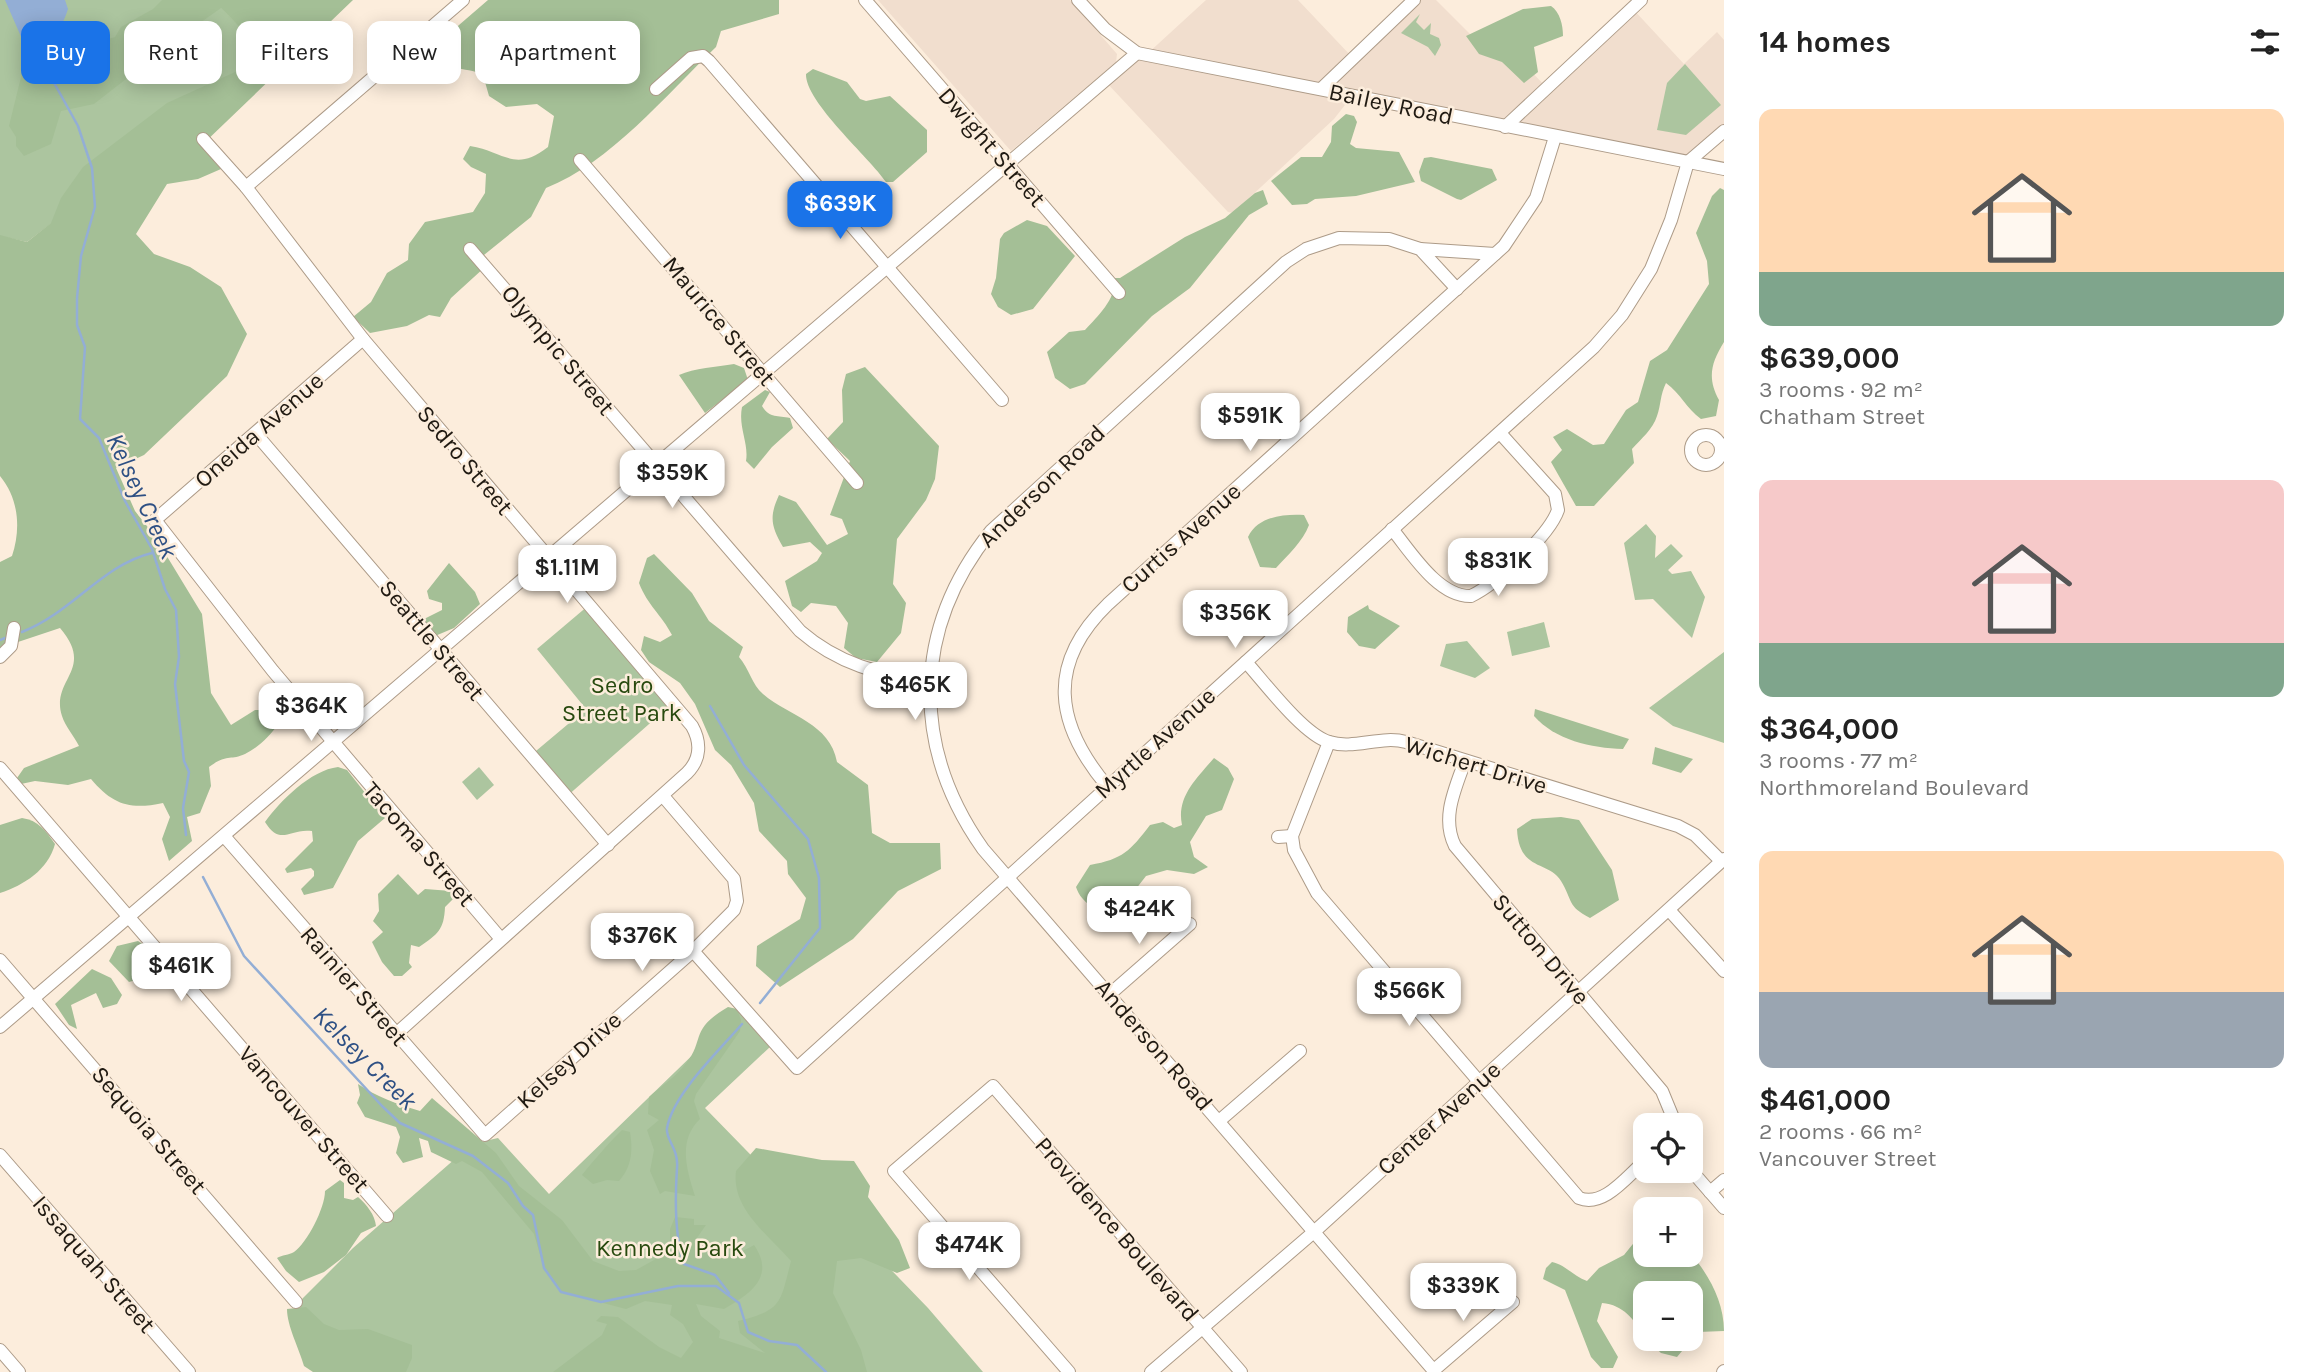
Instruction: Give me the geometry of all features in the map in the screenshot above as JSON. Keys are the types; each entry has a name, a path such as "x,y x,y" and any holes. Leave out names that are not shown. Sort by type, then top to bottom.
{"street":[{"path":"246,187 463,0"},
{"name":"Dwight Street","path":"865,0 1119,293"},
{"name":"Bailey Road","path":"1079,0 1105,29 1137,53 1724,169"},
{"path":"1505,127 1641,0"},
{"path":"1321,89 1405,3"},
{"path":"0,1027 1137,53"},
{"path":"656,89 691,58 703,56 1002,400"},
{"path":"1688,162 1724,131"},
{"name":"Curtis Avenue","path":"1107,786 1077,746 1066,709 1069,667 1086,627 1109,603 1495,254 1530,209 1543,181 1555,137"},
{"name":"Sedro Street","path":"203,139 246,187 363,339 696,733 697,760 663,796 396,1034"},
{"name":"Maurice Street","path":"580,160 857,483"},
{"name":"Myrtle Avenue","path":"693,951 797,1068 1594,347 1630,305 1662,246 1688,162"},
{"name":"Anderson Road","path":"1434,1371 1007,877 970,830 947,786 935,744 929,681 948,602 967,564 991,531 1286,261 1322,242 1348,236 1389,239 1420,249 1495,254"},
{"name":"Olympic Street","path":"470,249 783,614 812,641 833,655 873,672 929,681"},
{"path":"1420,249 1457,289"},
{"name":"Oneida Avenue","path":"155,520 363,339"},
{"path":"1392,530 1441,584 1454,594 1471,596 1546,532 1558,510 1550,488 1500,433"},
{"name":"Seattle Street","path":"256,434 608,845"},
{"name":"Tacoma Street","path":"155,520 245,638 501,939"},
{"path":"0,657 11,646 14,628"},
{"path":"1246,662 1298,720 1329,742 1292,836 1294,850 1317,894 1569,1190 1594,1204 1633,1171"},
{"name":"Wichert Drive","path":"1329,742 1368,743 1397,740 1678,826 1695,835 1723,860"},
{"name":"Sutton Drive","path":"1465,761 1449,813 1448,830 1455,846 1660,1089 1673,1113"},
{"name":"Vancouver Street","path":"0,768 387,1216"},
{"name":"Kelsey Drive","path":"485,1135 729,917 737,901 737,887 729,872 663,796"},
{"name":"Rainier Street","path":"225,835 485,1135"},
{"path":"1278,837 1292,836"},
{"name":"Center Avenue","path":"1151,1372 1315,1231 1723,860"},
{"path":"1669,910 1724,971"},
{"path":"1110,994 1190,924"},
{"name":"Sequoia Street","path":"0,960 296,1302"},
{"path":"1219,1121 1300,1051"},
{"name":"Providence Boulevard","path":"1069,1372 894,1171 993,1086 1241,1372"},
{"name":"Issaquah Street","path":"0,1155 189,1372"},
{"path":"1710,1192 1724,1180"},
{"path":"1702,1183 1724,1208"},
{"path":"1434,1371 1513,1302"},
{"path":"0,1350 19,1372"}],"shaded area":[{"path":"878,0 1070,0 1117,54 1116,62 1011,151"},
{"path":"1206,0 1298,0 1352,57 1414,0 1436,0 1479,43 1494,32 1546,87 1632,8 1684,64 1717,32 1724,40 1724,131 1688,162 1352,96 1334,119 1233,213 1228,212 1105,81 1137,53 1146,55"}],"green space":[{"path":"0,0 214,0 236,23 236,82 27,242 0,236"},
{"path":"162,0 353,0 331,21 236,21 236,24 221,8 203,21 132,21 153,9"},
{"path":"488,0 779,0 779,14 721,31 716,47 615,145 570,177 546,188 531,217 479,259 485,267 451,298 440,317 429,315 407,326 370,333 353,317 371,302 387,273 408,260 409,244 425,222 473,212 485,193 486,174 471,167 463,159 470,146 518,160 527,159 548,147 554,116 537,104 506,107 489,96 486,84 640,84 640,21 475,21 475,72 461,69 461,23"},
{"path":"1551,6 1560,19 1563,36 1534,47 1538,72 1524,83 1502,62 1479,54 1466,36 1523,9"},
{"path":"1420,14 1416,22 1424,30 1431,23 1430,34 1439,38 1441,45 1435,56 1428,47 1401,33"},
{"path":"124,25 124,81 94,104 61,111 51,144 24,156 16,146 16,137 9,126 21,77 21,84 110,84 110,38 115,37"},
{"path":"1685,64 1721,105 1686,135 1657,130 1667,83"},
{"path":"813,69 847,82 860,99 866,101 890,96 927,130 927,152 893,182 886,182 816,99 808,86 806,74"},
{"path":"236,72 236,84 266,84 202,145 221,169 198,179 167,184 136,234 154,254 190,267 221,287 247,334 227,376 144,455 116,468 135,511 154,535 202,614 211,693 231,725 255,710 271,710 279,723 264,741 250,751 221,760 209,767 211,786 200,813 187,817 192,841 169,861 162,839 170,817 163,803 141,806 123,803 107,795 91,779 68,785 35,781 21,784 17,778 24,768 79,746 62,716 60,703 74,654 70,642 60,628 0,648 0,562 12,556 17,525 15,504 0,476 0,235 27,242 51,223 61,198 83,167 167,103 209,84 222,84 222,78"},
{"path":"1346,114 1354,116 1357,122 1350,144 1356,148 1399,152 1415,182 1356,196 1315,199 1307,204 1292,205 1271,181 1301,157 1322,157 1331,142 1332,126"},
{"path":"1431,157 1492,169 1497,180 1461,200 1457,199 1421,181 1419,172 1424,158"},
{"path":"1720,188 1724,190 1724,342 1712,371 1713,385 1719,400 1716,416 1701,419 1666,383 1655,421 1632,449 1634,463 1594,506 1576,506 1551,462 1562,450 1553,437 1567,429 1593,445 1604,444 1626,410 1638,402 1650,361 1667,350 1709,284 1707,261 1696,233 1712,196"},
{"path":"1263,190 1268,204 1249,215 1190,288 1152,316 1085,384 1070,389 1055,378 1047,352 1069,332 1085,330 1096,319 1110,300 1115,278 1120,278 1185,237 1225,218 1255,193"},
{"path":"1027,220 1047,226 1075,256 1033,309 1011,315 998,307 991,294 996,278 1000,239 1004,233"},
{"path":"734,364 744,368 748,380 705,413 679,375"},
{"path":"865,367 939,446 935,479 926,500 897,539 893,584 906,603 901,633 877,662 856,658 844,648 848,623 836,606 811,603 801,612 792,606 785,581 817,561 822,553 810,542 783,547 773,521 779,495 796,502 827,545 848,534 842,519 830,515 850,461 827,439 843,422 842,390 846,374"},
{"path":"765,390 770,392 762,406 771,415 790,418 793,428 772,447 754,469 746,461 741,414 742,407"},
{"path":"1304,515 1309,525 1295,548 1276,568 1260,567 1248,537 1252,530 1272,518"},
{"path":"1646,524 1656,536 1655,558 1671,544 1683,556 1668,570 1672,574 1691,571 1705,597 1692,638 1653,599 1635,600 1624,543"},
{"path":"654,554 692,593 709,621 743,647 739,657 759,690 818,729 833,749 837,762 868,785 872,833 890,843 940,843 941,869 898,891 853,939 780,987 756,966 757,946 800,919 806,898 788,874 787,861 759,831 754,803 731,765 715,750 695,704 680,683 649,662 641,650 644,636 660,642 672,635 646,598 639,583 647,558"},
{"path":"449,563 475,592 480,604 454,628 435,636 422,620 442,610 442,603 429,599 427,591"},
{"name":"Sedro Street Park","path":"589,605 673,703 566,797 530,756 586,709 537,649"},
{"path":"1368,605 1369,609 1400,626 1375,649 1359,646 1347,632 1348,617"},
{"path":"1544,622 1550,647 1512,656 1507,632"},
{"path":"1467,641 1490,668 1475,678 1440,666 1446,644"},
{"path":"1724,652 1724,743 1673,726 1649,708"},
{"path":"1535,709 1629,739 1623,749 1574,741 1543,724 1534,716"},
{"path":"1655,747 1693,759 1681,773 1652,764"},
{"path":"1214,758 1228,768 1234,779 1222,810 1206,816 1190,842 1194,857 1208,867 1194,874 1167,870 1146,876 1118,912 1098,909 1087,903 1076,887 1090,865 1118,857 1137,841 1150,825 1163,822 1174,828 1182,825 1185,797"},
{"path":"338,767 347,770 385,818 358,841 333,888 304,895 301,889 314,876 314,871 311,868 287,873 285,869 313,841 312,831 281,835 276,834 265,822 288,796 307,780"},
{"path":"479,767 494,785 477,800 462,782"},
{"path":"1561,817 1579,820 1612,870 1619,900 1590,918 1574,906 1555,874 1528,859 1519,843 1517,829 1532,819"},
{"path":"22,818 37,824 55,844 41,869 18,886 0,893 0,825"},
{"path":"398,874 418,895 425,889 451,891 455,897 445,907 443,921 435,935 419,947 411,945 409,963 412,967 402,976 394,976 382,962 372,942 383,932 373,921 379,911 378,894"},
{"path":"138,941 147,947 157,966 150,976 129,982 109,961 117,946"},
{"path":"92,969 111,978 122,995 117,1004 103,1008 96,993 71,1005 77,1029 69,1025 55,1004"},
{"path":"728,1007 737,1009 741,1020 740,1031 696,1094 694,1101 700,1119 693,1127 686,1145 687,1165 695,1196 665,1191 660,1194 650,1171 654,1150 647,1130 659,1120 648,1114 649,1097 683,1067 694,1050 702,1029 715,1015"},
{"name":"Kennedy Park","path":"738,1011 771,1046 705,1108 780,1185 870,1248 928,1308 983,1372 356,1372 297,1304 353,1248 472,1144 498,1138 549,1194"},
{"path":"358,1084 388,1100 420,1111 432,1098 496,1153 519,1186 562,1220 593,1261 619,1271 636,1270 663,1255 670,1240 670,1229 675,1217 694,1219 694,1225 706,1225 694,1242 714,1255 739,1252 754,1245 762,1266 761,1275 751,1291 724,1309 696,1304 701,1316 720,1331 719,1338 765,1353 740,1333 738,1321 763,1313 777,1303 791,1261 746,1210 736,1185 736,1171 756,1148 822,1160 854,1161 870,1186 868,1197 899,1240 910,1268 897,1273 861,1258 837,1261 833,1293 861,1350 867,1372 553,1372 602,1335 607,1324 596,1321 601,1316 618,1317 659,1347 681,1358 693,1342 683,1324 670,1315 672,1305 645,1301 626,1309 561,1292 544,1268 534,1234 482,1172 462,1161 456,1164 431,1152 428,1141 419,1138 423,1157 403,1163 396,1153 400,1137 396,1127 365,1117 357,1103 360,1095"},
{"path":"622,1130 630,1132 631,1139 627,1170 619,1181 607,1180 593,1184 582,1175"},
{"path":"340,1180 344,1183 344,1198 353,1200 358,1197 370,1210 376,1226 361,1233 346,1255 324,1272 299,1282 286,1271 277,1258 294,1252 304,1241 319,1215 325,1191"},
{"path":"1633,1244 1633,1267 1701,1267 1718,1299 1724,1331 1703,1332 1703,1281 1633,1281 1633,1320 1622,1310 1602,1303 1597,1321 1618,1357 1613,1368 1601,1368 1591,1357 1565,1290 1543,1279 1546,1268 1552,1262 1587,1281 1599,1268 1624,1255"},
{"path":"306,1307 324,1324 339,1330 368,1329 412,1345 412,1358 406,1372 313,1372 304,1366 291,1330 287,1309"},
{"path":"1659,1351 1682,1351 1677,1357"}],"water":[{"path":"5,0 65,0 68,9 63,21 21,21 21,37"}],"waterway":[{"name":"Kelsey Creek","path":"55,84 78,126 92,168 95,207 81,256 77,298 77,325 85,347 80,419 99,438 125,501 152,549 165,589 176,610 179,657 175,684 184,761 189,772 183,808 186,835"},
{"path":"22,632 57,613 118,568 152,553"},
{"path":"0,640 5,638"},
{"path":"710,706 744,765 808,839 819,878 820,928 760,1003"},
{"name":"Kelsey Creek","path":"203,877 244,956 382,1106 400,1123 473,1156 508,1183 523,1206 533,1215 544,1268 561,1292 601,1302 678,1286 716,1286 739,1303 748,1332 769,1341 797,1345 826,1372"},
{"path":"729,1293 715,1275 684,1264 678,1241 676,1216 677,1161 667,1128 671,1115 687,1087 742,1024"}]}
